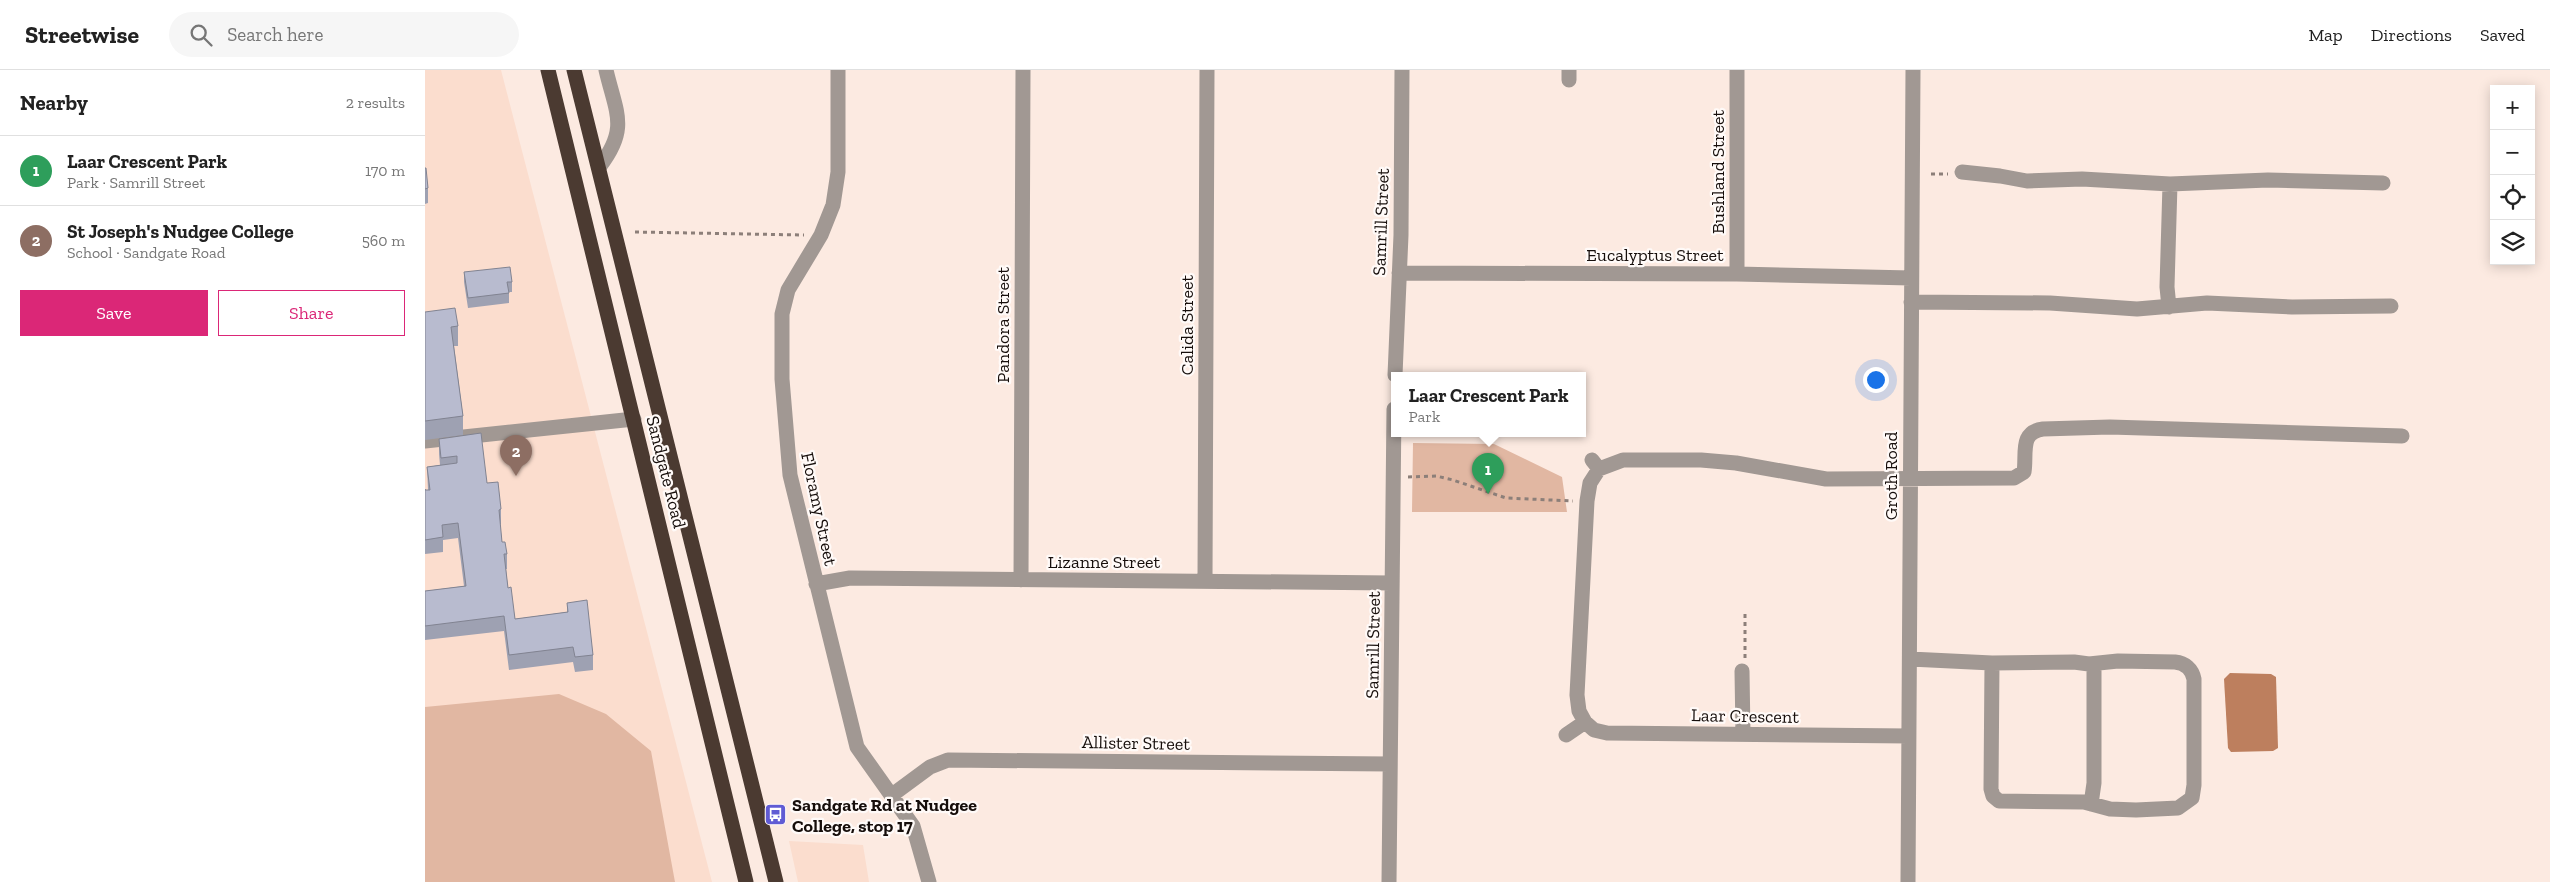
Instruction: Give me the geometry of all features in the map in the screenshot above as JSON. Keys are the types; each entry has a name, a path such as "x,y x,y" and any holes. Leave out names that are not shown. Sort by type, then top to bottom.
{"highway":[{"name":"Sandgate Road","path":"548,70 746,882"},
{"name":"Sandgate Road","path":"575,70 776,882"}],"street":[{"path":"600,166 610,152 619,131 606,70"},
{"name":"Floramy Street","path":"838,70 838,172 833,205 821,235 788,290 783,314 781,379 789,475 857,747 892,795 918,836 929,882"},
{"name":"Pandora Street","path":"1021,580 1023,70"},
{"name":"Calida Street","path":"1205,581 1207,70"},
{"name":"Samrill Street","path":"1395,372 1399,272 1402,70"},
{"name":"Bushland Street","path":"1737,70 1737,274"},
{"name":"Groth Road","path":"1908,882 1913,70"},
{"path":"1962,172 2027,181 2082,179 2170,184 2268,180 2383,183"},
{"path":"2169,307 2170,184"},
{"name":"Eucalyptus Street","path":"1399,272 1737,274 1911,278"},
{"path":"1911,302 2051,303 2137,309 2207,303 2292,307 2391,306"},
{"path":"425,442 634,420"},
{"path":"1566,735 1585,722 1579,711 1577,695 1587,501 1595,464 1623,460 1701,460 1736,463 1826,479 2019,477 2024,472 2025,444 2028,436 2035,430 2043,429 2110,428 2402,436"},
{"name":"Samrill Street","path":"1389,882 1394,437"},
{"name":"Lizanne Street","path":"817,584 850,578 1392,583"},
{"path":"1910,659 1992,663 2074,662 2094,664 2117,661 2175,662 2184,664 2191,670 2194,679 2194,785 2189,802 2173,809 2110,809 2091,804 2003,802 1993,796 1991,790 1992,663"},
{"path":"2091,804 2094,783 2094,664"},
{"path":"1742,671 1743,734"},
{"name":"Laar Crescent","path":"1585,722 1594,730 1607,733 1909,736"},
{"name":"Allister Street","path":"892,795 930,767 948,760 1390,764"}],"path":[{"path":"635,232 821,235"},
{"path":"1393,477 1436,476 1506,498 1587,501"},
{"path":"1742,671 1746,653 1745,613"}],"shaded area":[{"path":"425,70 501,70 712,882 425,882"},
{"path":"1413,443 1494,444 1562,477 1567,512 1412,512"},
{"path":"2230,673 2271,674 2276,677 2278,748 2273,751 2231,752 2228,748 2224,679"},
{"path":"559,694 606,714 651,751 675,882 425,882 425,707"},
{"path":"789,841 863,845 869,882 798,882"}],"building":[{"path":"425,168 428,188 425,189"},
{"path":"510,267 512,282 507,282 509,293 468,298 464,272"},
{"path":"455,308 458,326 451,327 463,416 425,421 425,312"},
{"path":"481,433 487,483 498,482 502,542 505,542 507,554 504,554 508,588 511,587 515,619 568,612 567,603 587,600 593,655 575,657 573,647 509,655 504,616 425,626 425,591 466,586 458,523 442,525 443,537 425,540 425,490 430,490 427,467 457,463 457,456 441,458 439,439"}],"place":[{"name":"St Joseph's Nudgee College","path":"516,476"},
{"name":"Laar Crescent Park","path":"1488,494"},
{"name":"Sandgate Rd at Nudgee College, stop 17","path":"776,815"}]}
